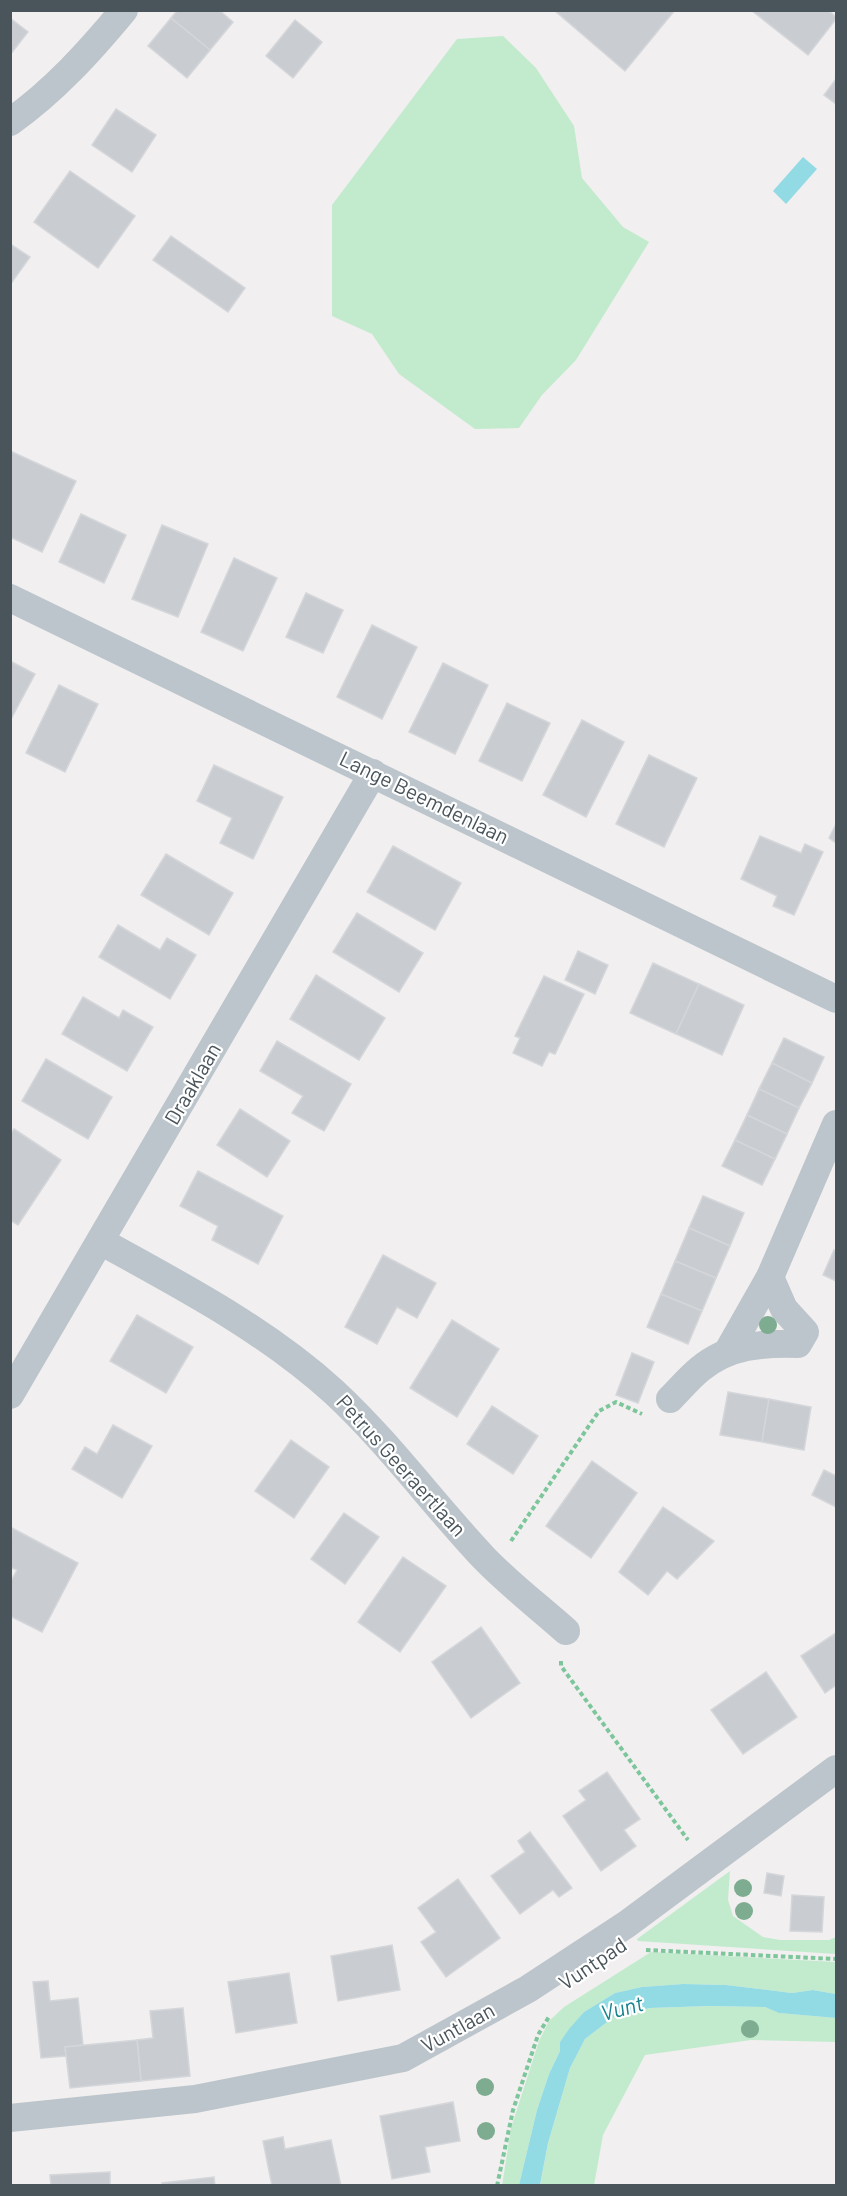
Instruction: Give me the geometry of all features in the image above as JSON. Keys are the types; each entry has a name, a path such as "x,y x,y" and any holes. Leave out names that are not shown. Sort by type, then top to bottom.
{"street":[{"path":"10,122 38,103 90,50 124,10"},
{"name":"Lange Beemdenlaan","path":"10,598 837,999"},
{"name":"Draaklaan","path":"10,1395 102,1242 374,773"},
{"path":"728,1351 770,1277 837,1124"},
{"name":"Petrus Geeraertlaan","path":"102,1242 208,1300 286,1354 333,1392 374,1432 494,1567 566,1631"},
{"path":"670,1399 700,1368 728,1351 765,1343 798,1344 805,1332 783,1309 770,1277"},
{"name":"Vuntlaan","path":"10,2118 195,2099 403,2058 528,1989 627,1924 837,1768"}],"path":[{"path":"494,1567 599,1411 616,1402 651,1418 670,1399"},
{"path":"566,1631 561,1666 706,1866"},
{"name":"Vuntpad","path":"638,1949 837,1959"},
{"name":"Vuntpad","path":"497,2186 513,2110 538,2035 554,2010"}],"green space":[{"path":"503,36 536,68 574,126 582,178 623,227 649,242 576,360 542,395 519,428 475,429 399,374 372,334 332,316 332,205 457,39"},
{"path":"730,1871 728,1900 733,1916 763,1937 780,1940 829,1940 836,1937 836,1954 638,1941 637,1939"},
{"path":"651,1952 836,1962 836,1994 813,1990 792,1993 726,1985 683,1984 642,1987 615,1993 584,2012 560,2042 560,2051 549,2074 537,2110 519,2185 502,2186 511,2128 539,2041 549,2021 564,2007"},
{"path":"765,2007 780,2013 836,2018 836,2042 751,2040 645,2055 603,2135 594,2185 540,2186 548,2143 570,2068 585,2039 615,2016 650,2008"}],"water":[{"path":"803,157 817,169 786,204 773,191"},
{"name":"Vunt","path":"683,1984 726,1985 792,1993 813,1990 836,1994 836,2018 779,2013 765,2007 709,2006 650,2008 615,2016 585,2039 570,2068 548,2143 540,2185 519,2185 537,2110 549,2074 560,2051 560,2042 569,2029 584,2012 615,1993 642,1987"}],"building":[{"path":"178,10 219,10 233,22 210,50 171,18"},
{"path":"554,10 675,10 625,71"},
{"path":"751,10 828,10 836,19 808,55"},
{"path":"10,18 28,32 10,55"},
{"path":"171,18 210,50 187,78 148,46"},
{"path":"295,20 322,42 293,78 266,56"},
{"path":"836,79 836,104 824,95"},
{"path":"116,109 156,135 132,172 92,145"},
{"path":"70,171 135,216 98,268 34,222"},
{"path":"171,236 245,288 228,312 153,260"},
{"path":"10,244 30,257 10,285"},
{"path":"10,451 76,481 42,552 10,537"},
{"path":"81,514 126,535 104,583 59,562"},
{"path":"162,525 208,544 178,617 132,599"},
{"path":"234,558 277,578 243,651 201,632"},
{"path":"306,593 343,610 323,653 286,637"},
{"path":"372,625 417,647 382,719 337,697"},
{"path":"10,661 35,674 10,721"},
{"path":"443,663 488,685 455,754 409,732"},
{"path":"59,685 98,704 65,772 26,753"},
{"path":"507,703 550,723 522,781 479,761"},
{"path":"582,720 624,742 586,817 543,795"},
{"path":"649,755 697,778 664,847 616,824"},
{"path":"214,765 283,797 253,859 220,843 232,818 197,801"},
{"path":"836,824 836,843 829,838"},
{"path":"760,836 801,853 805,844 823,852 794,915 773,906 777,896 741,879"},
{"path":"393,846 461,883 435,930 367,892"},
{"path":"166,854 233,893 209,935 141,895"},
{"path":"357,913 423,953 399,992 333,952"},
{"path":"118,925 160,950 167,938 196,955 170,999 99,957"},
{"path":"578,951 608,965 595,994 565,980"},
{"path":"653,963 699,984 676,1034 630,1013"},
{"path":"316,975 385,1018 359,1060 290,1019"},
{"path":"544,976 584,994 555,1054 549,1052 542,1066 513,1053 520,1038 515,1036"},
{"path":"699,984 744,1005 722,1055 676,1034"},
{"path":"83,997 119,1018 123,1010 153,1027 127,1071 62,1034"},
{"path":"784,1038 824,1057 812,1083 772,1063"},
{"path":"277,1041 351,1084 324,1131 292,1113 303,1096 260,1071"},
{"path":"46,1059 112,1097 88,1139 22,1101"},
{"path":"772,1063 812,1083 799,1108 759,1089"},
{"path":"759,1089 799,1108 787,1134 747,1115"},
{"path":"240,1109 290,1141 267,1177 217,1145"},
{"path":"747,1115 787,1134 775,1159 735,1140"},
{"path":"14,1129 61,1160 18,1225 10,1220 10,1135"},
{"path":"735,1140 775,1159 762,1185 722,1166"},
{"path":"198,1171 283,1216 258,1264 212,1240 218,1226 180,1206"},
{"path":"703,1196 744,1213 730,1246 689,1228"},
{"path":"689,1228 730,1246 716,1278 675,1261"},
{"path":"834,1250 836,1252 836,1281 823,1275"},
{"path":"383,1255 436,1283 417,1318 397,1307 377,1344 345,1327"},
{"path":"675,1261 716,1278 702,1311 661,1294"},
{"path":"661,1294 702,1311 688,1344 647,1327"},
{"path":"137,1315 193,1347 166,1393 110,1361"},
{"path":"452,1320 499,1349 457,1417 410,1388"},
{"path":"632,1353 654,1362 638,1403 616,1395"},
{"path":"728,1392 769,1399 762,1442 720,1435"},
{"path":"769,1399 811,1407 804,1450 762,1442"},
{"path":"492,1406 538,1436 513,1474 467,1444"},
{"path":"113,1425 152,1446 122,1498 72,1469 85,1447 97,1454"},
{"path":"291,1440 329,1467 294,1518 255,1491"},
{"path":"592,1461 637,1493 591,1558 546,1526"},
{"path":"824,1470 836,1476 836,1507 812,1495"},
{"path":"663,1507 714,1541 677,1579 667,1571 648,1595 619,1572"},
{"path":"344,1513 379,1537 345,1584 311,1559"},
{"path":"12,1528 78,1563 42,1632 10,1616 10,1583 17,1570 10,1567"},
{"path":"403,1557 446,1586 400,1652 358,1622"},
{"path":"481,1627 520,1683 471,1718 432,1662"},
{"path":"836,1633 836,1685 825,1693 801,1656"},
{"path":"766,1672 797,1717 743,1754 711,1710"},
{"path":"607,1772 640,1819 624,1830 636,1846 601,1871 563,1816 586,1800 579,1791"},
{"path":"530,1832 572,1888 559,1897 553,1890 520,1914 491,1876 525,1852 518,1841"},
{"path":"767,1873 784,1876 781,1896 764,1893"},
{"path":"458,1879 500,1938 446,1977 421,1942 436,1932 418,1908"},
{"path":"792,1895 824,1897 822,1932 790,1931"},
{"path":"392,1945 400,1990 338,2001 331,1956"},
{"path":"289,1973 297,2023 236,2033 228,1982"},
{"path":"48,1981 50,2001 78,1998 83,2045 65,2047 66,2056 41,2058 33,1982"},
{"path":"183,2008 190,2076 141,2081 137,2040 153,2038 150,2011"},
{"path":"137,2040 141,2081 70,2088 65,2047"},
{"path":"453,2102 460,2141 425,2147 430,2172 392,2179 380,2116"},
{"path":"283,2137 285,2149 331,2140 341,2186 272,2186 263,2141"},
{"path":"110,2172 110,2186 51,2186 50,2175"},
{"path":"214,2177 215,2186 162,2186 162,2183"}]}
